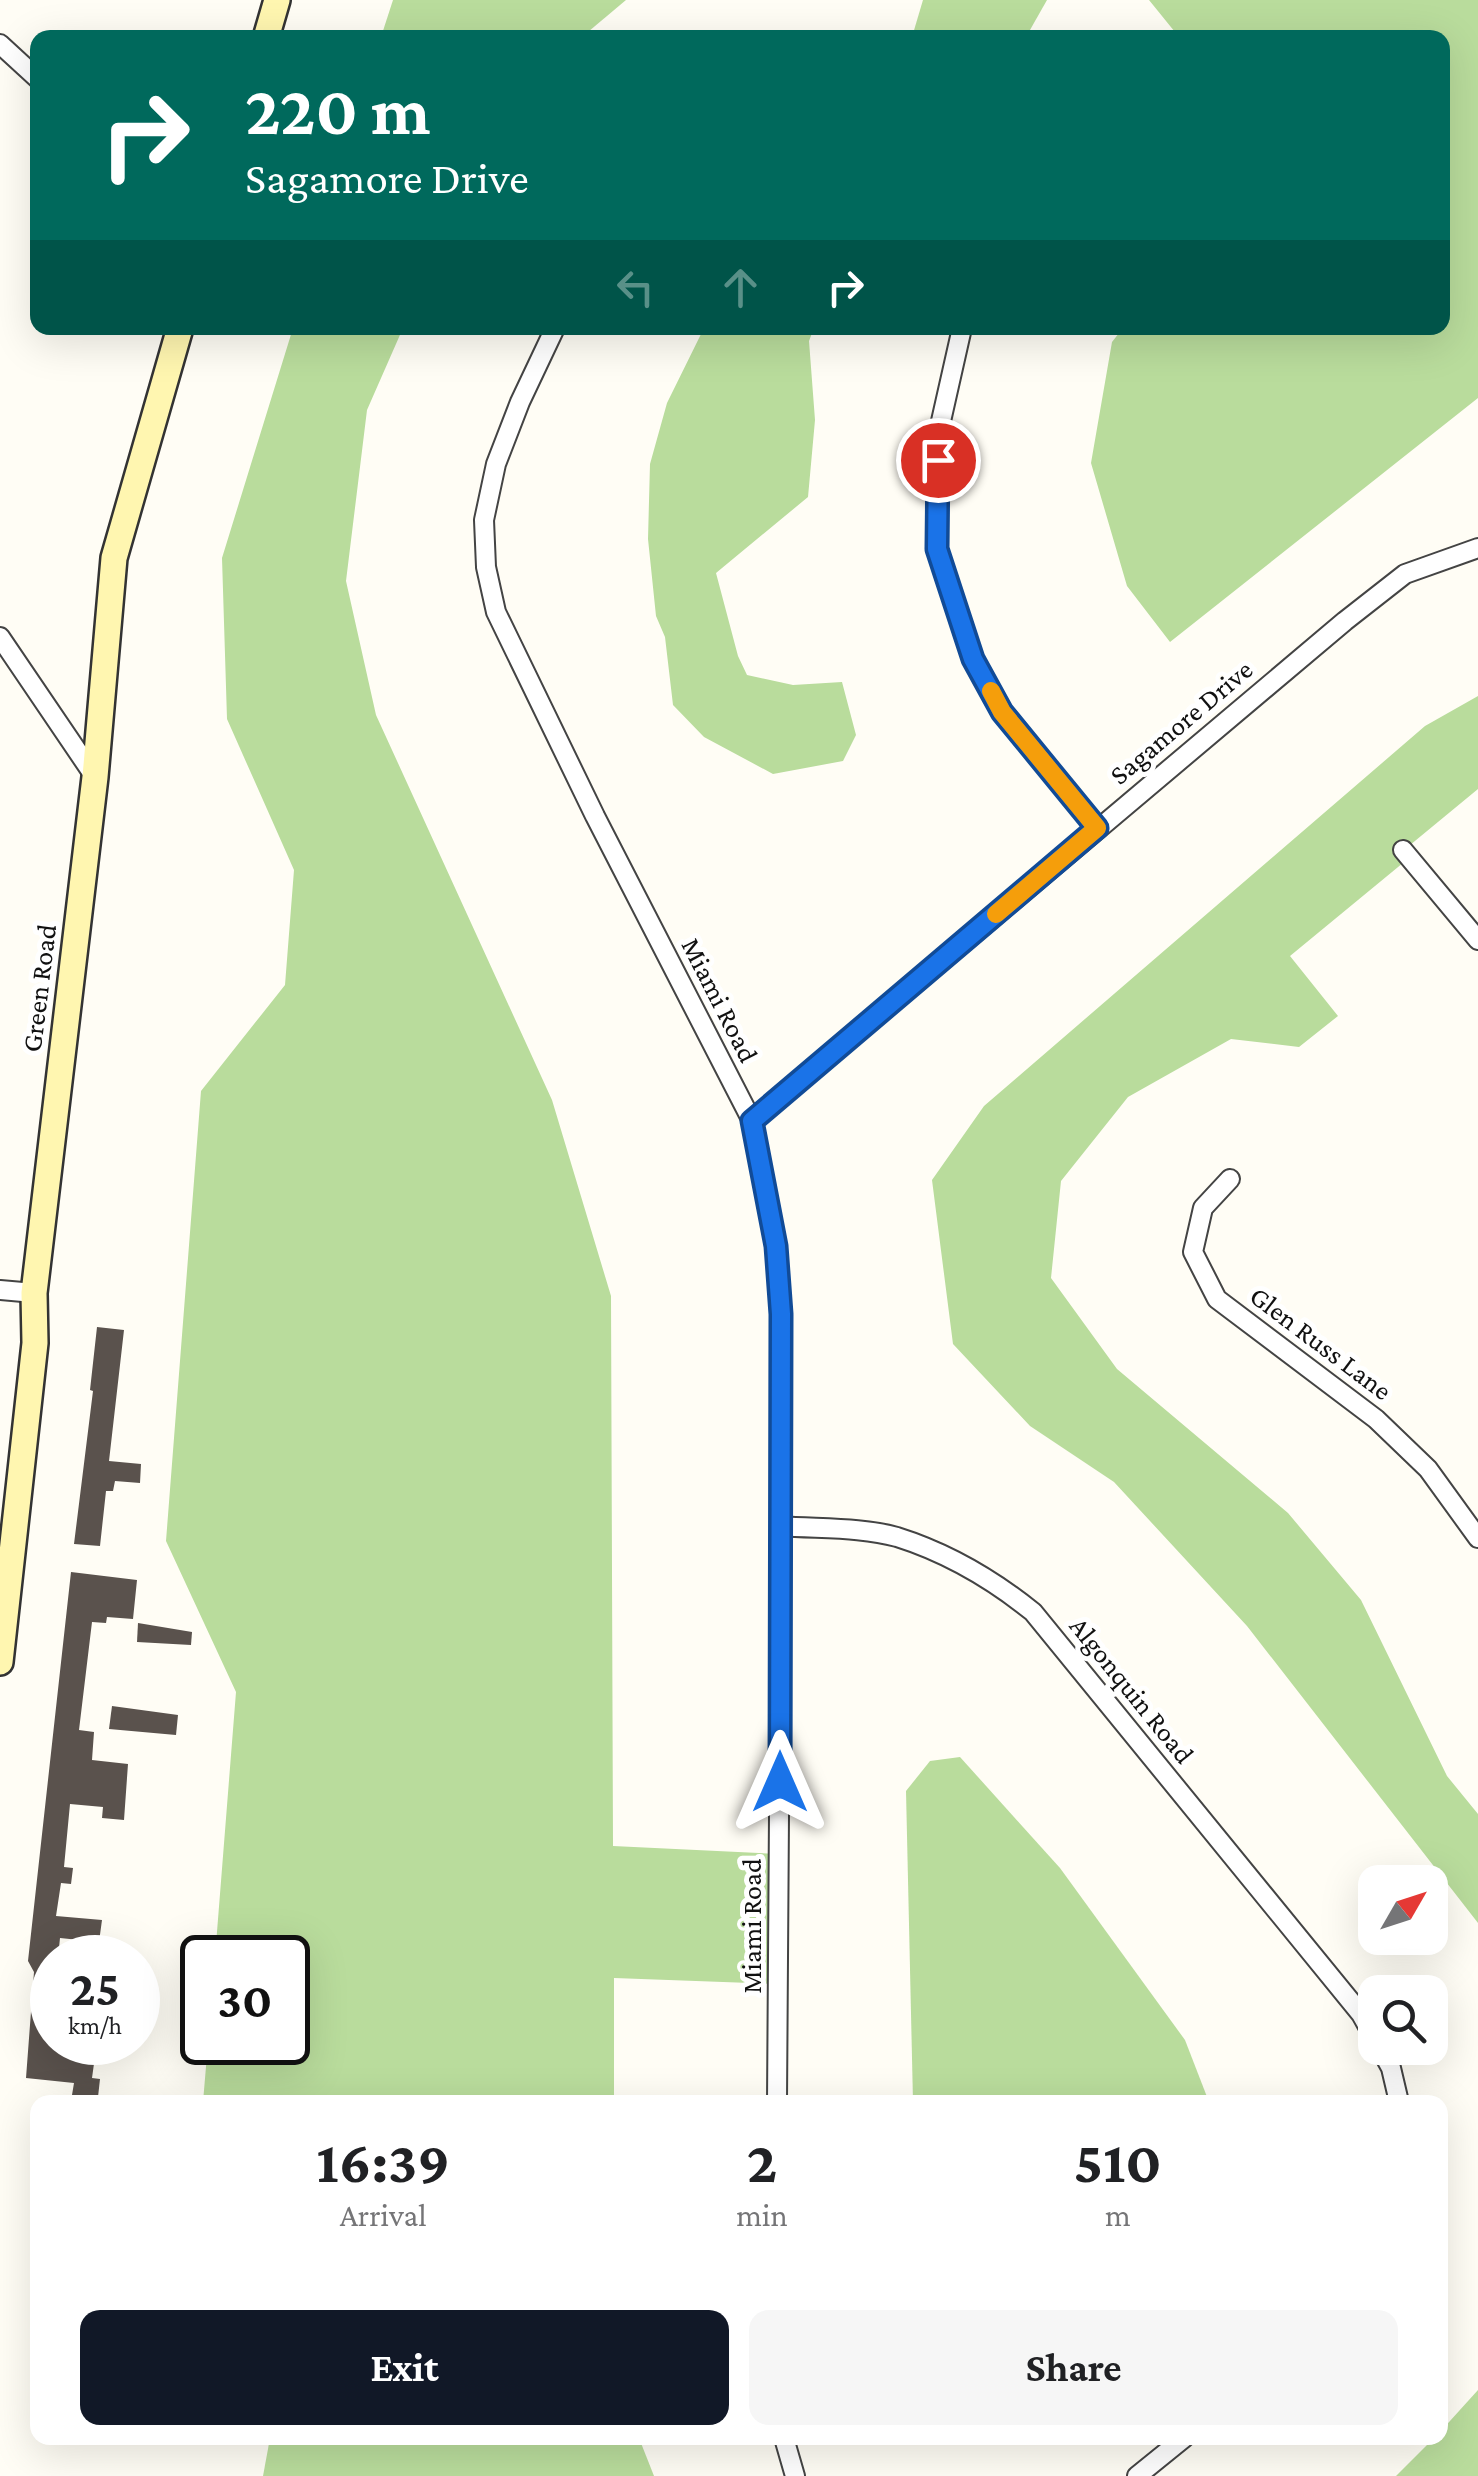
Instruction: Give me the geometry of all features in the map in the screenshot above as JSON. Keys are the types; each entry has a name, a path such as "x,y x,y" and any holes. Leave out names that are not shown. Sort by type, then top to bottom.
{"main road":[{"path":"268,30 277,0"},
{"name":"Green Road","path":"0,1662 35,1343 34,1293 94,778 114,558 178,335"}],"street":[{"path":"0,44 30,72"},
{"name":"Miami Road","path":"552,335 502,449 484,520 486,567 496,612 594,816 752,1121 776,1246 781,1314 777,2095"},
{"path":"960,335 939,430 937,549 973,659 1002,712 1097,828"},
{"name":"Sagamore Drive","path":"752,1121 1097,828 1405,574 1478,548"},
{"path":"0,637 94,778"},
{"path":"1403,850 1478,940"},
{"name":"Glen Russ Lane","path":"1230,1179 1203,1208 1193,1252 1218,1299 1376,1418 1428,1469 1478,1538"},
{"path":"0,1290 34,1293"},
{"name":"Algonquin Road","path":"781,1526 894,1536 963,1564 1002,1587 1032,1612 1358,2009"},
{"path":"1389,2065 1397,2095"},
{"path":"786,2445 796,2476"},
{"path":"1137,2476 1175,2445"}],"green space":[{"path":"393,0 626,0 590,30 383,30"},
{"path":"923,0 1047,0 1030,30 914,30"},
{"path":"1149,0 1478,0 1478,398 1170,642 1127,586 1091,463 1112,342 1118,335 1450,335 1450,30 1173,30"},
{"path":"291,335 400,335 367,410 346,581 376,715 552,1100 611,1296 613,1846 779,1854 778,1984 614,1978 614,2095 204,2095 206,2065 310,2065 310,1935 217,1935 236,1692 166,1541 201,1091 285,985 294,870 227,719 222,558"},
{"path":"701,335 811,335 815,420 808,497 716,573 738,656 747,675 793,685 842,682 856,735 843,761 773,774 704,737 673,705 665,637 656,616 648,539 650,464 667,403"},
{"path":"1478,696 1478,789 1404,850 1409,858 1290,956 1338,1016 1299,1047 1231,1039 1128,1097 1061,1181 1051,1278 1117,1369 1288,1513 1361,1600 1447,1776 1478,1814 1478,1923 1448,1884 1448,1865 1433,1865 1247,1626 1114,1482 1030,1426 953,1344 932,1180 984,1106 1425,726"},
{"path":"960,1757 1060,1868 1185,2040 1206,2095 913,2095 906,1791 930,1761"},
{"path":"1478,2390 1478,2476 1396,2476 1427,2445 1448,2445 1448,2423"},
{"path":"269,2445 642,2445 654,2476 263,2476"}],"building":[{"path":"97,1327 124,1330 109,1461 141,1464 140,1483 115,1481 113,1491 106,1491 100,1546 74,1544"},
{"path":"71,1572 137,1580 133,1619 107,1617 106,1623 92,1622 79,1730 94,1732 92,1760 128,1764 124,1820 102,1818 103,1807 70,1804 64,1867 73,1868 71,1884 61,1883 56,1916 102,1920 100,1935 31,1935"},
{"path":"138,1623 192,1632 191,1645 137,1642"},
{"path":"112,1706 178,1715 176,1735 109,1729"},
{"path":"30,2025 30,2065 94,2065 92,2078 100,2079 98,2095 72,2095 74,2083 26,2078"}],"slow traffic":[{"path":"991,691 1002,712 1097,828 996,914"}],"route":[{"path":"780,1782 781,1314 776,1246 752,1121 1097,828 1002,712 973,659 937,549 938,460"}]}
